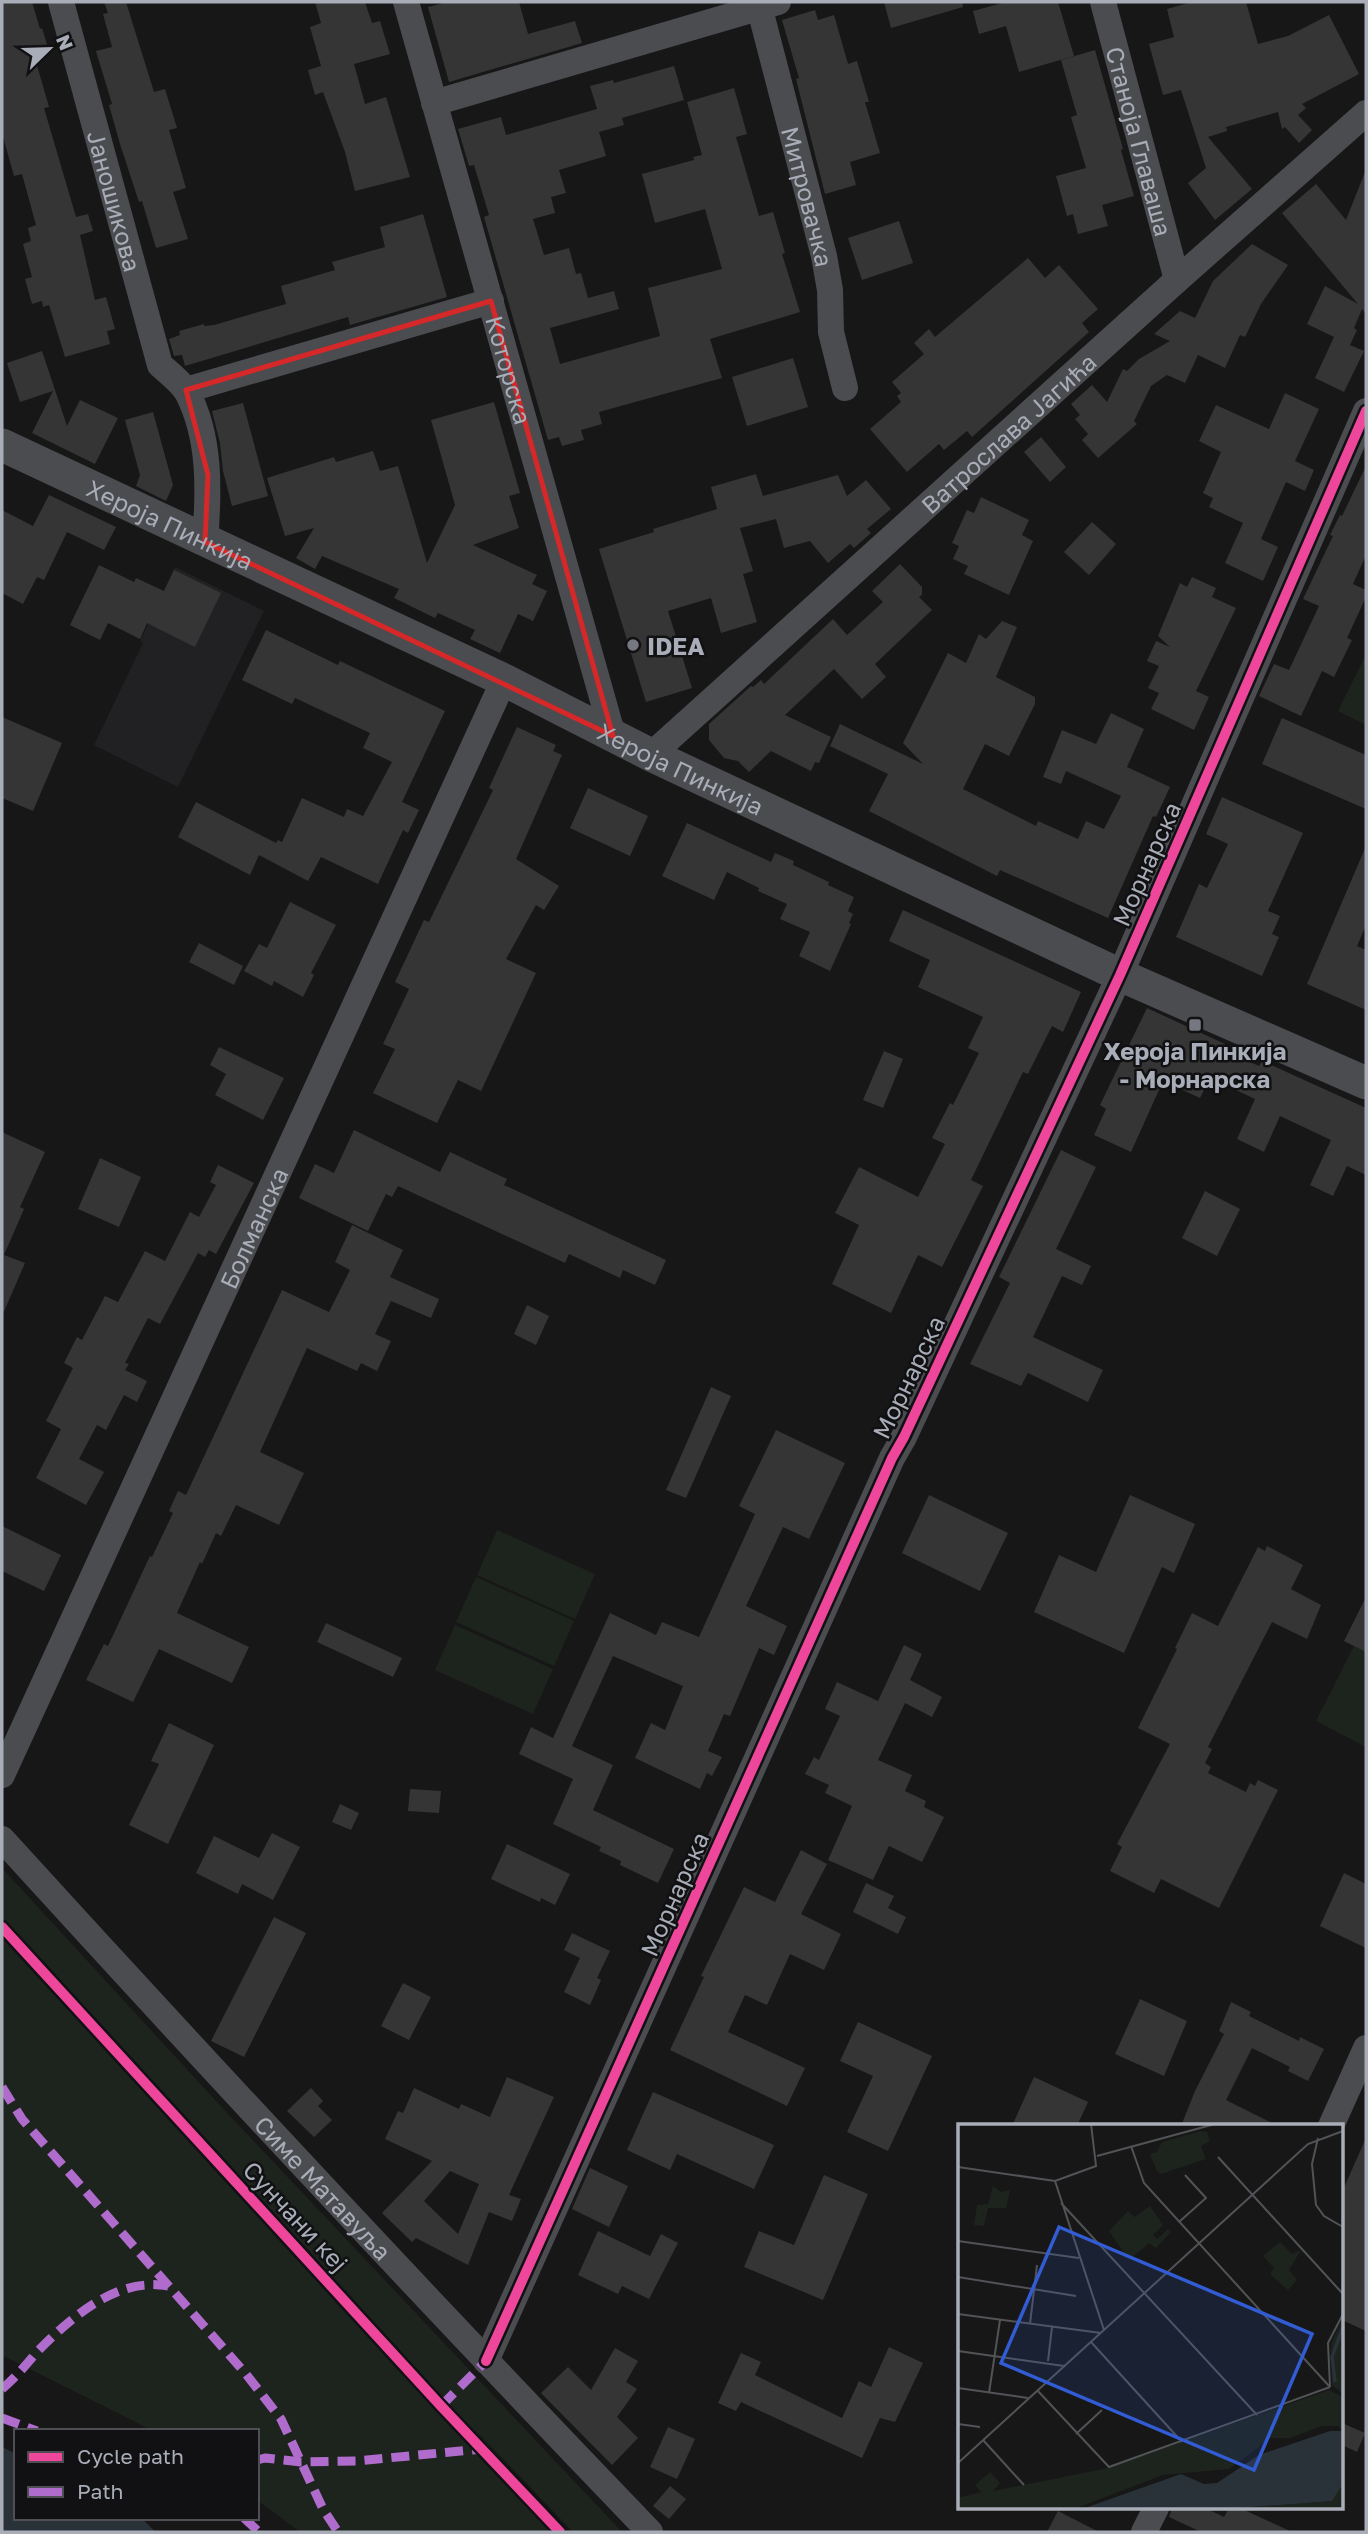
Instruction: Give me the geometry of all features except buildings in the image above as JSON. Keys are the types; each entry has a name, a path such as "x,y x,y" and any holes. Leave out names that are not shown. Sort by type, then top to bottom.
{"street":[{"name":"Јаношикова","path":"61,2 160,365 186,390 198,424 208,475 205,542"},
{"name":"Которска","path":"406,2 613,736"},
{"name":"Станоја Главаша","path":"1103,2 1177,280"},
{"name":"Митровачка","path":"434,103 765,4 824,256 830,290 831,332 845,388"},
{"name":"Ватрослава Јагића","path":"651,755 1366,113"},
{"path":"186,390 491,301"},
{"name":"Морнарска","path":"486,2361 892,1458 910,1425 1120,975 1366,411"},
{"name":"Хероја Пинкија","path":"2,445 504,680 651,755 1120,975 1366,1083"},
{"name":"Болманска","path":"2,1775 504,680"},
{"name":"Симе Матавуља","path":"2,1839 486,2361 650,2532"},
{"path":"1332,2124 1366,2048"},
{"path":"1144,2532 1155,2510"}],"highlighted area":[{"path":"491,301 613,736 205,542 208,475 186,390"}],"shaded area":[{"path":"175,567 264,611 178,787 94,745 143,643 140,641"},
{"path":"1366,655 1366,725 1338,711"},
{"path":"497,1530 595,1574 575,1619 477,1575"},
{"path":"476,1577 574,1621 554,1666 456,1622"},
{"path":"455,1625 553,1669 533,1714 435,1670"},
{"path":"1354,1646 1366,1652 1366,1747 1316,1721"},
{"path":"2,1868 217,2102 622,2532 573,2532 467,2421 569,2532 300,2532 259,2501 259,2429 149,2429 2,2355"},
{"path":"2,2447 14,2453 14,2520 143,2520 156,2532 2,2532"}],"marked path":[{"path":"2,2087 22,2119 246,2374 281,2419 323,2509 338,2532"},
{"path":"2,2389 59,2331 100,2300 130,2288 168,2286"},
{"path":"441,2406 486,2361"},
{"path":"2,2418 32,2429"},
{"path":"259,2460 356,2461 482,2449"},
{"path":"246,2520 259,2532"}],"cycle path":[{"path":"486,2361 892,1458 1120,975 1366,411"},
{"name":"Сунчани кеј","path":"2,1927 560,2532"}],"place":[{"name":"IDEA","path":"633,645"},
{"name":"Хероја Пинкија - Морнарска","path":"1195,1025"}]}
